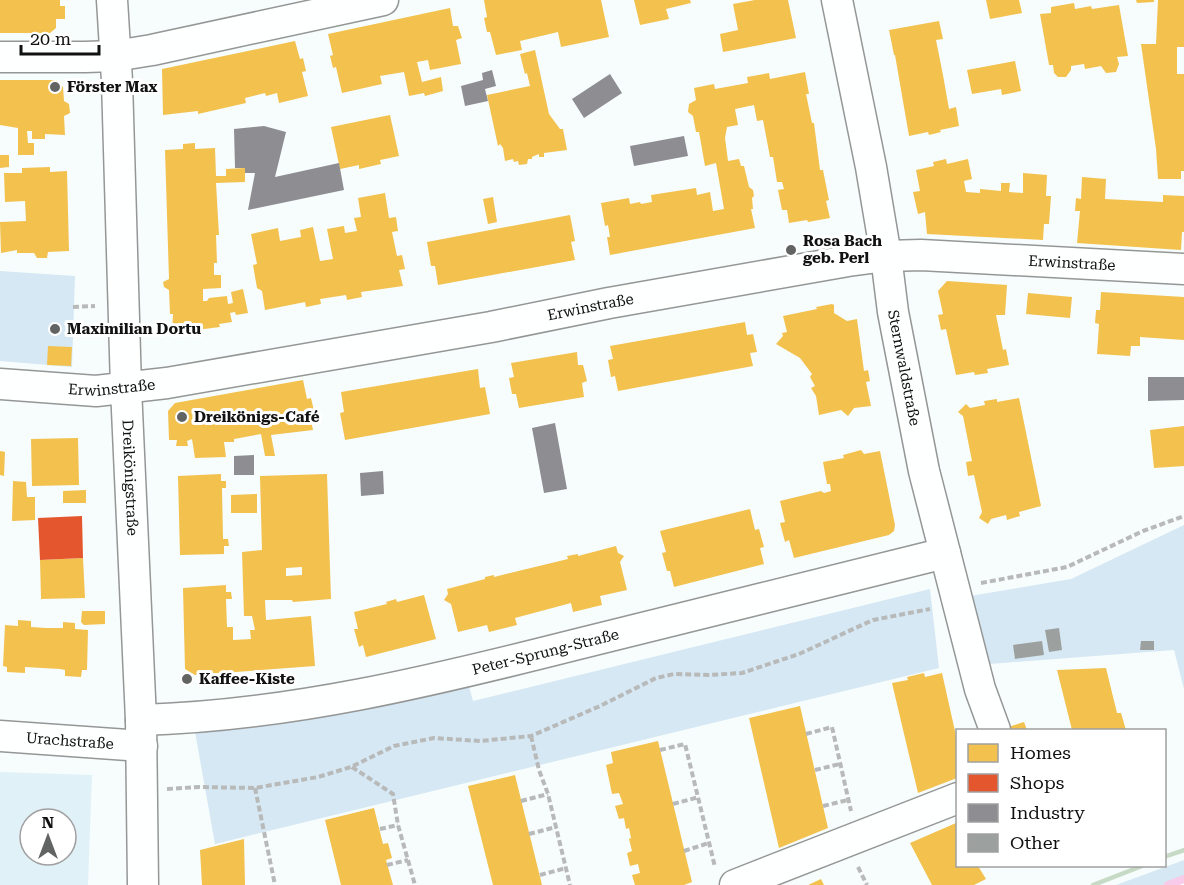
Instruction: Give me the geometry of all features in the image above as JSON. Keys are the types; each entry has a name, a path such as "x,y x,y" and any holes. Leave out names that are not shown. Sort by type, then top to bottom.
{"street":[{"name":"Dreikönigstraße","path":"112,0 141,733 143,885"},
{"path":"0,57 115,56 382,0"},
{"name":"Sternwaldstraße","path":"837,0 871,167 893,312 924,471 980,689 995,729"},
{"name":"Erwinstraße","path":"0,384 96,391 126,388 491,327 609,303 886,256 921,255 1184,269"},
{"name":"Peter-Sprung-Straße","path":"141,733 192,719 354,696 466,672 945,553"},
{"name":"Urachstraße","path":"0,736 141,733"},
{"path":"726,880 858,838 956,798"}],"path":[{"path":"142,790 199,787 255,788 318,777 351,766 394,746 434,738 480,741 531,736 600,706 656,678 674,674 742,673 799,654 873,620 1067,567 1143,531 1184,516"},
{"path":"806,735 832,727 858,838"},
{"path":"531,736 570,885"},
{"path":"660,750 686,744 709,843 726,880"},
{"path":"815,770 840,764"},
{"path":"351,766 393,794 398,825 415,885"},
{"path":"255,788 275,885"},
{"path":"521,801 548,794"},
{"path":"673,804 699,797"},
{"path":"823,806 848,800"},
{"path":"380,829 398,825"},
{"path":"529,834 556,827"},
{"path":"684,851 709,843"},
{"path":"387,865 408,860"},
{"path":"540,875 566,868"}],"shaded area":[{"path":"0,271 75,276 72,367 0,361"},
{"path":"1184,525 1184,689 1174,650 989,664 970,596 1071,579"},
{"path":"930,589 939,668 215,844 195,732 468,683 473,701"},
{"path":"0,772 92,775 88,885 0,885"},
{"path":"1184,860 1184,881 1173,885 1116,885 1166,867"}],"building: Homes":[{"path":"0,0 60,0 60,6 65,6 65,19 56,19 56,28 50,33 0,33"},
{"path":"484,0 601,0 609,37 561,47 558,32 520,41 522,50 496,55 490,32 487,32"},
{"path":"634,0 690,0 691,3 666,9 669,19 640,25"},
{"path":"755,0 788,0 796,38 723,52 720,34 738,30 733,4"},
{"path":"986,0 1019,0 1022,13 990,19"},
{"path":"1136,0 1154,0 1154,2 1137,3"},
{"path":"1158,0 1184,0 1184,47 1177,47 1177,74 1184,74 1184,171 1181,171 1181,179 1158,179 1141,44 1156,44"},
{"path":"1074,3 1075,9 1119,5 1128,56 1117,57 1119,64 1116,72 1106,73 1101,66 1085,69 1084,64 1071,66 1066,77 1058,77 1054,73 1053,65 1049,65 1040,14 1051,13 1051,7"},
{"path":"450,8 453,26 458,26 462,38 456,40 461,64 430,70 428,60 417,62 422,82 441,77 443,91 425,96 424,93 409,96 404,72 380,76 382,84 342,93 336,67 333,68 330,56 333,55 328,34"},
{"path":"939,21 943,39 936,40 949,109 956,107 959,126 929,135 928,132 909,136 889,30"},
{"path":"295,41 300,59 303,58 306,71 302,72 308,96 279,103 277,93 266,96 265,93 245,98 246,103 198,114 198,111 163,115 162,69"},
{"path":"535,50 549,114 560,129 563,129 567,150 544,153 544,157 539,157 539,154 528,159 527,164 519,165 518,161 514,162 513,159 505,161 503,148 500,144 498,146 487,95 530,86 520,54"},
{"path":"1015,61 1021,91 1002,95 1001,89 972,94 967,70"},
{"path":"805,72 809,94 806,94 812,123 814,123 820,170 823,170 829,200 826,201 830,218 789,223 787,210 782,210 778,190 784,189 782,182 777,182 763,120 757,121 754,105 735,109 738,125 727,127 725,138 728,161 739,159 741,166 744,166 749,187 753,190 753,209 751,209 755,228 610,255 608,225 605,226 601,203 629,198 630,204 640,202 641,204 652,202 651,195 696,188 697,195 710,192 713,211 724,209 716,163 705,166 699,132 696,132 693,116 688,112 689,104 696,100 694,88 714,84 715,89 748,83 747,77 769,73 770,79"},
{"path":"0,80 56,80 63,87 64,101 69,104 70,113 64,116 65,135 45,134 45,139 32,139 32,131 27,131 28,143 34,143 34,155 18,155 18,128 0,125"},
{"path":"390,115 399,156 380,160 381,164 359,169 359,165 340,169 331,127"},
{"path":"195,143 195,149 215,148 216,176 226,176 226,169 245,168 245,182 216,183 219,235 216,235 217,263 214,263 214,275 221,275 221,288 203,289 203,301 227,296 228,304 233,303 231,292 243,289 248,313 236,315 235,312 230,313 232,322 219,324 220,327 172,332 173,314 170,314 169,290 164,287 163,282 169,279 165,150 183,149 183,144"},
{"path":"0,155 9,155 9,167 0,168"},
{"path":"946,159 947,164 968,159 972,179 964,181 966,192 980,193 980,189 1001,191 1001,183 1010,183 1009,192 1023,193 1023,173 1047,175 1046,196 1051,196 1049,224 1044,224 1043,240 927,234 925,212 918,214 913,192 920,191 916,170 934,166 933,162"},
{"path":"50,167 50,172 67,171 69,251 48,252 47,258 37,258 34,253 17,253 17,250 1,253 0,222 26,221 25,201 5,202 4,173 22,173 22,168"},
{"path":"1082,177 1106,179 1105,199 1163,202 1163,195 1184,196 1184,232 1182,232 1181,250 1077,243 1080,211 1075,211 1076,198 1081,199"},
{"path":"385,193 389,218 396,217 398,231 392,232 397,256 402,255 405,269 399,270 403,286 361,292 362,297 347,300 346,295 320,299 321,304 306,307 305,302 265,310 262,291 257,288 253,265 257,264 251,234 278,228 280,241 301,237 300,230 313,227 320,261 333,259 327,229 344,226 345,233 357,231 354,218 361,217 358,198"},
{"path":"493,197 497,222 488,224 483,199"},
{"path":"570,215 575,241 571,242 575,260 438,285 435,266 431,266 427,242"},
{"path":"947,281 1007,285 1005,315 996,315 1003,350 1006,349 1009,365 987,369 988,373 975,375 974,372 956,375 946,329 941,330 938,315 943,314 938,291"},
{"path":"1101,292 1184,297 1184,340 1140,337 1140,346 1131,346 1130,356 1097,354 1099,324 1095,323 1096,310 1100,310"},
{"path":"1028,293 1072,297 1070,318 1026,314"},
{"path":"832,304 834,313 847,321 857,319 864,371 868,370 870,381 866,382 871,406 854,408 848,416 841,410 819,415 816,396 811,388 815,386 810,377 812,374 800,358 776,344 783,336 782,333 787,332 783,316"},
{"path":"745,322 747,335 753,334 757,352 750,353 753,366 618,391 615,376 611,377 608,360 613,359 610,346"},
{"path":"48,346 72,347 71,366 47,365"},
{"path":"577,352 578,365 583,365 587,381 582,383 584,397 519,408 516,394 512,394 509,378 514,377 511,363"},
{"path":"478,369 480,388 485,387 490,414 345,440 340,413 344,412 341,392"},
{"path":"303,380 307,399 311,398 314,411 309,412 313,430 271,435 275,456 265,456 261,434 234,439 234,442 224,442 226,457 195,458 192,439 187,441 188,446 176,446 177,440 169,440 168,411 175,403"},
{"path":"1019,398 1041,506 1019,512 1020,516 1007,520 1006,515 991,519 988,524 979,518 982,512 974,475 968,476 966,462 972,461 963,416 958,412 966,404 970,408 985,405 984,401 997,399 997,402"},
{"path":"1184,426 1184,466 1154,468 1150,430"},
{"path":"78,438 79,485 32,486 31,439"},
{"path":"861,450 864,454 880,451 895,525 894,531 889,535 794,558 789,540 785,542 780,523 785,522 780,501 821,491 824,493 831,491 830,484 827,484 823,462 844,458 843,455"},
{"path":"0,451 5,452 4,476 0,475"},
{"path":"221,474 221,481 226,481 226,488 222,488 223,539 228,539 229,546 224,546 224,554 180,555 178,476"},
{"path":"327,474 331,599 293,602 292,600 265,600 266,620 311,616 315,666 195,675 185,669 183,588 226,585 226,592 231,592 232,599 226,599 227,627 233,627 233,640 251,639 250,630 255,630 252,616 244,616 242,552 262,550 260,476","holes":["302,567 302,575 286,576 286,568"]},
{"path":"13,481 26,482 27,497 35,497 35,520 12,521"},
{"path":"86,490 86,503 63,503 63,491"},
{"path":"257,494 257,513 231,513 231,495"},
{"path":"750,509 755,530 759,529 764,547 760,548 764,564 674,587 662,553 666,552 660,531"},
{"path":"616,546 618,553 624,556 620,562 627,590 600,596 602,605 573,612 571,603 515,618 517,625 489,632 487,625 458,632 451,604 444,600 448,594 447,589 485,579 485,577 494,575 494,577 568,559 567,556 578,554 578,556"},
{"path":"83,558 85,598 41,599 40,560"},
{"path":"424,595 436,639 366,657 363,645 359,647 354,629 358,629 354,612 387,604 386,602 396,599 397,602"},
{"path":"82,611 105,611 105,624 84,625 81,622"},
{"path":"18,620 31,621 31,627 46,628 63,628 63,622 75,623 75,629 88,630 87,670 82,670 81,677 65,676 65,670 60,669 25,667 25,673 7,672 7,667 3,666 5,625 18,626"},
{"path":"1106,668 1117,713 1121,713 1126,729 1072,729 1057,670"},
{"path":"924,673 925,677 942,673 956,736 956,778 918,793 892,683 908,680 907,677"},
{"path":"800,706 828,828 779,848 749,718"},
{"path":"1024,722 1027,729 1009,729 1008,727"},
{"path":"658,741 692,882 684,885 635,885 632,875 640,873 638,864 630,866 627,853 632,851 629,828 626,829 624,818 619,819 615,806 623,804 619,793 612,794 606,765 613,763 611,752"},
{"path":"515,775 542,885 493,885 468,786"},
{"path":"374,808 383,844 388,843 392,858 386,860 393,885 341,885 325,820"},
{"path":"956,823 956,867 979,867 986,879 974,885 932,885 910,843"},
{"path":"244,839 245,885 202,885 200,850"},
{"path":"821,879 824,885 808,885"}],"building: Shops":[{"path":"82,516 83,558 40,560 38,518"}],"building: Industry":[{"path":"492,70 496,86 485,89 488,101 465,106 461,86 483,80 482,73"},
{"path":"610,74 622,93 584,118 572,99"},
{"path":"264,126 286,132 275,177 339,163 344,190 248,210 255,173 245,173 245,168 235,168 234,129"},
{"path":"684,136 688,156 634,166 630,146"},
{"path":"1148,377 1184,377 1184,400 1148,401"},
{"path":"555,423 567,489 544,493 532,428"},
{"path":"254,455 254,475 234,475 234,456"},
{"path":"383,471 384,494 361,496 360,473"}],"building: Other":[{"path":"1059,628 1062,650 1049,652 1045,630"},
{"path":"1042,641 1044,655 1015,659 1013,645"},
{"path":"1141,641 1154,641 1154,650 1140,650"}],"waterway":[{"path":"1168,885 1184,879"}],"railway":[{"path":"1166,856 1184,850"},
{"path":"1093,885 1139,867"}],"place":[{"name":"Förster Max","path":"55,87"},
{"name":"Rosa Bach geb. Perl","path":"791,250"},
{"name":"Maximilian Dortu","path":"55,329"},
{"name":"Dreikönigs-Café","path":"182,417"},
{"name":"Kaffee-Kiste","path":"187,679"}]}
